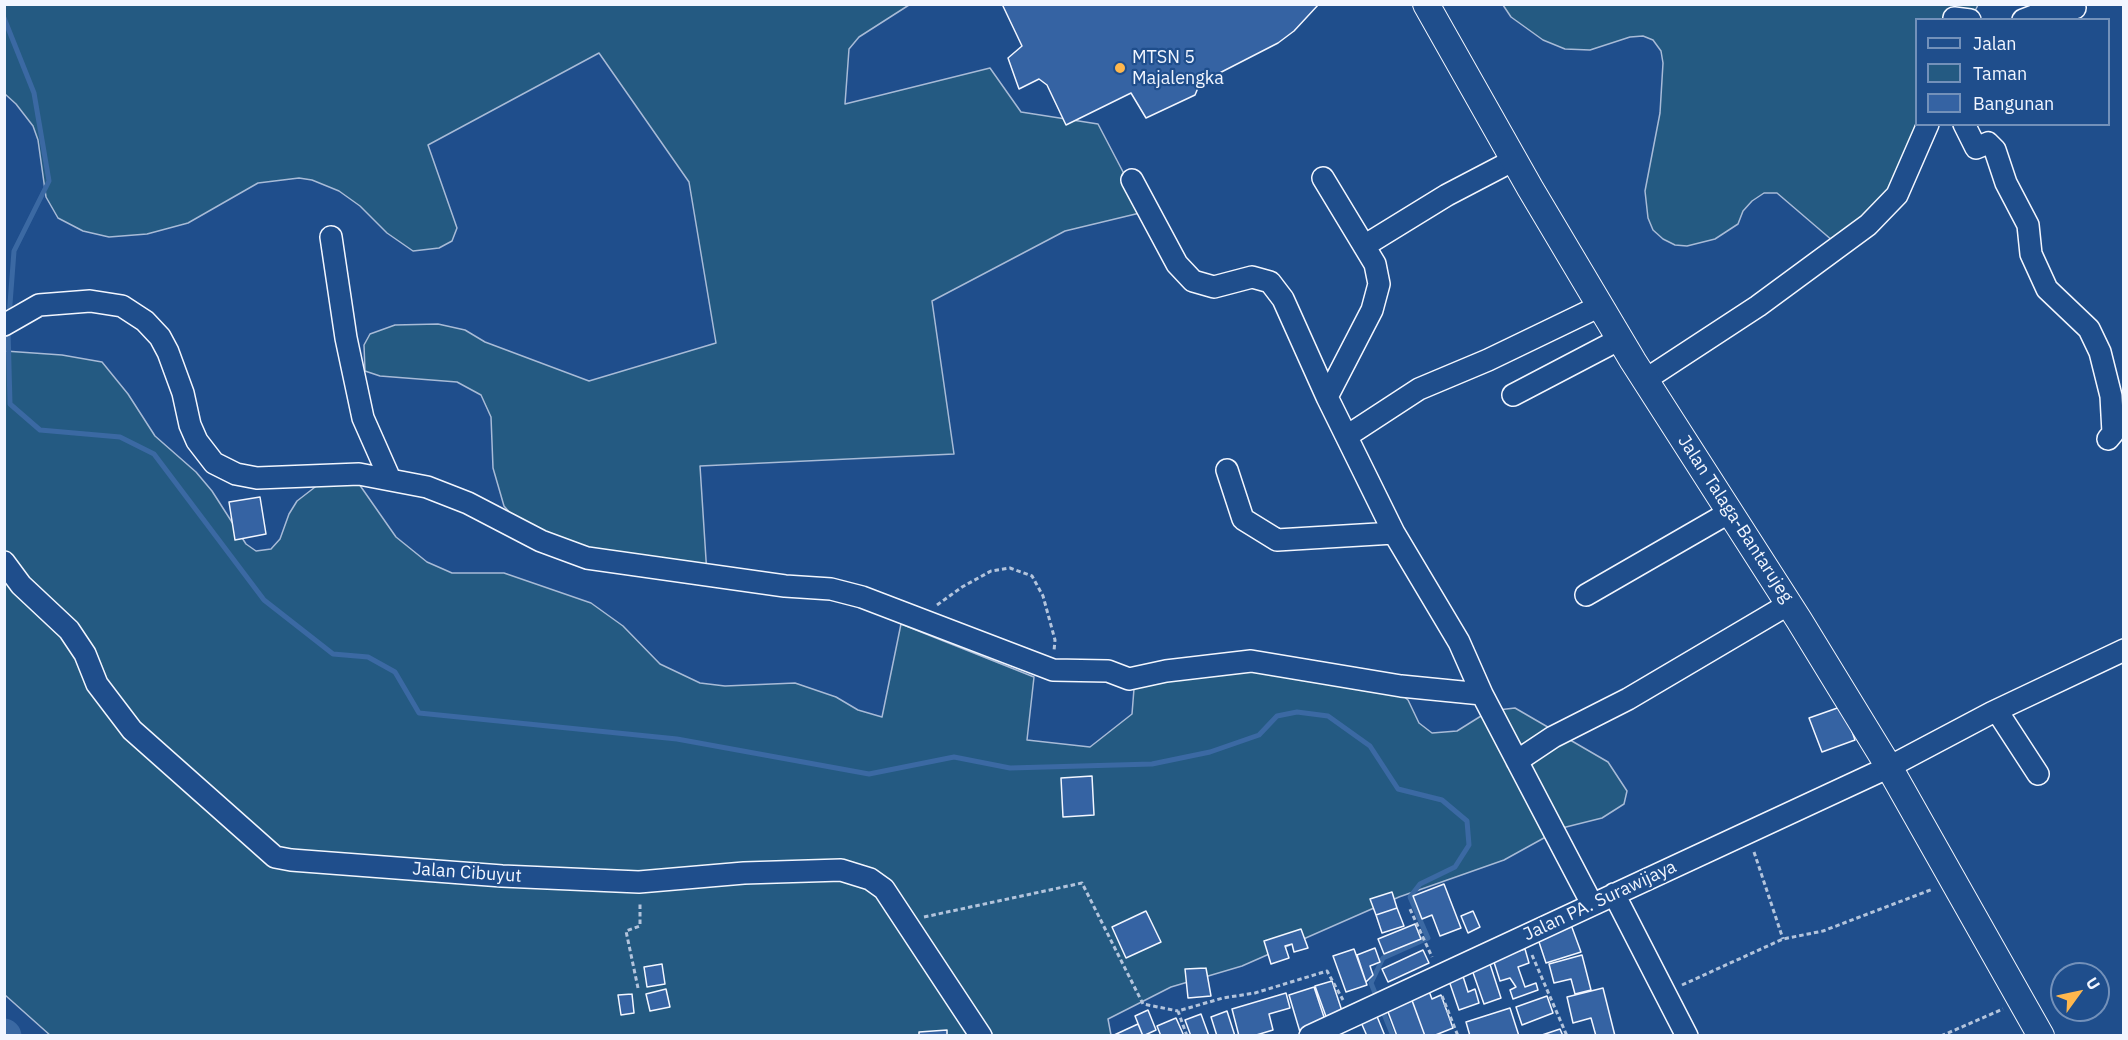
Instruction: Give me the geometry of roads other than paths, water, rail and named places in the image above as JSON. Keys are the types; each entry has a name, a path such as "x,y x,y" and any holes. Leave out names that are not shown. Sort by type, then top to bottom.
{"main road":[{"name":"Jalan Talaga-Bantarujeg","path":"1426,4 1600,306 1789,604 1889,768 2024,1001 2041,1035"}],"street":[{"path":"2028,18 2044,12 2075,8"},
{"path":"1645,380 1758,306 1868,225 1897,195 1927,126"},
{"path":"1965,126 1976,148 1988,143 1995,150 2006,183 2028,225 2031,254 2047,289 2089,329 2100,352 2111,396 2113,433 2108,439"},
{"path":"1364,246 1448,195 1514,160"},
{"path":"1323,178 1375,264 1378,284 1372,310 1327,397"},
{"path":"1132,180 1177,264 1192,281 1214,287 1252,277 1270,282 1283,299 1327,397 1394,533 1459,642 1482,694 1592,904"},
{"path":"331,237 346,338 363,418 390,479"},
{"path":"11,321 39,305 90,301 122,306 145,321 160,338 168,352 197,441 214,463 236,474 257,478 349,474 390,479 438,491 541,541 587,558 785,586 831,589 862,597 1053,670 1108,670 1129,679 1166,671 1251,661 1401,686 1482,694"},
{"path":"1347,436 1419,389 1488,360 1600,306"},
{"path":"1513,395 1620,339"},
{"path":"1227,470 1243,519 1277,540 1394,533"},
{"path":"1586,595 1730,512"},
{"name":"Jalan Cibuyut","path":"4,562 21,585 69,630 85,654 97,684 132,730 275,857 490,875 639,882 754,872 841,870 870,879 884,889 981,1035"},
{"path":"1517,761 1553,737 1628,699 1789,604"},
{"name":"Jalan PA. Surawijaya","path":"1320,1033 1592,904 1889,768 1997,711 2124,650"},
{"path":"1997,711 2038,774"},
{"path":"1614,894 1687,1035"}],"waterway":[{"path":"4,18 34,93 49,181 14,251 9,317"},
{"path":"8,329 10,404 40,430 120,437 154,454 264,600 333,654 368,657 395,672 419,713 677,739 869,774 954,757 1010,768 1152,764 1210,752 1259,735 1277,716 1297,712 1328,716 1370,746 1398,789 1442,800 1467,821 1469,845 1455,867 1420,884 1410,897 1428,938 1383,958 1371,983 1377,998"},
{"path":"1382,1009 1393,1036"}],"place":[{"name":"MTSN 5 Majalengka","path":"1120,68"}]}
